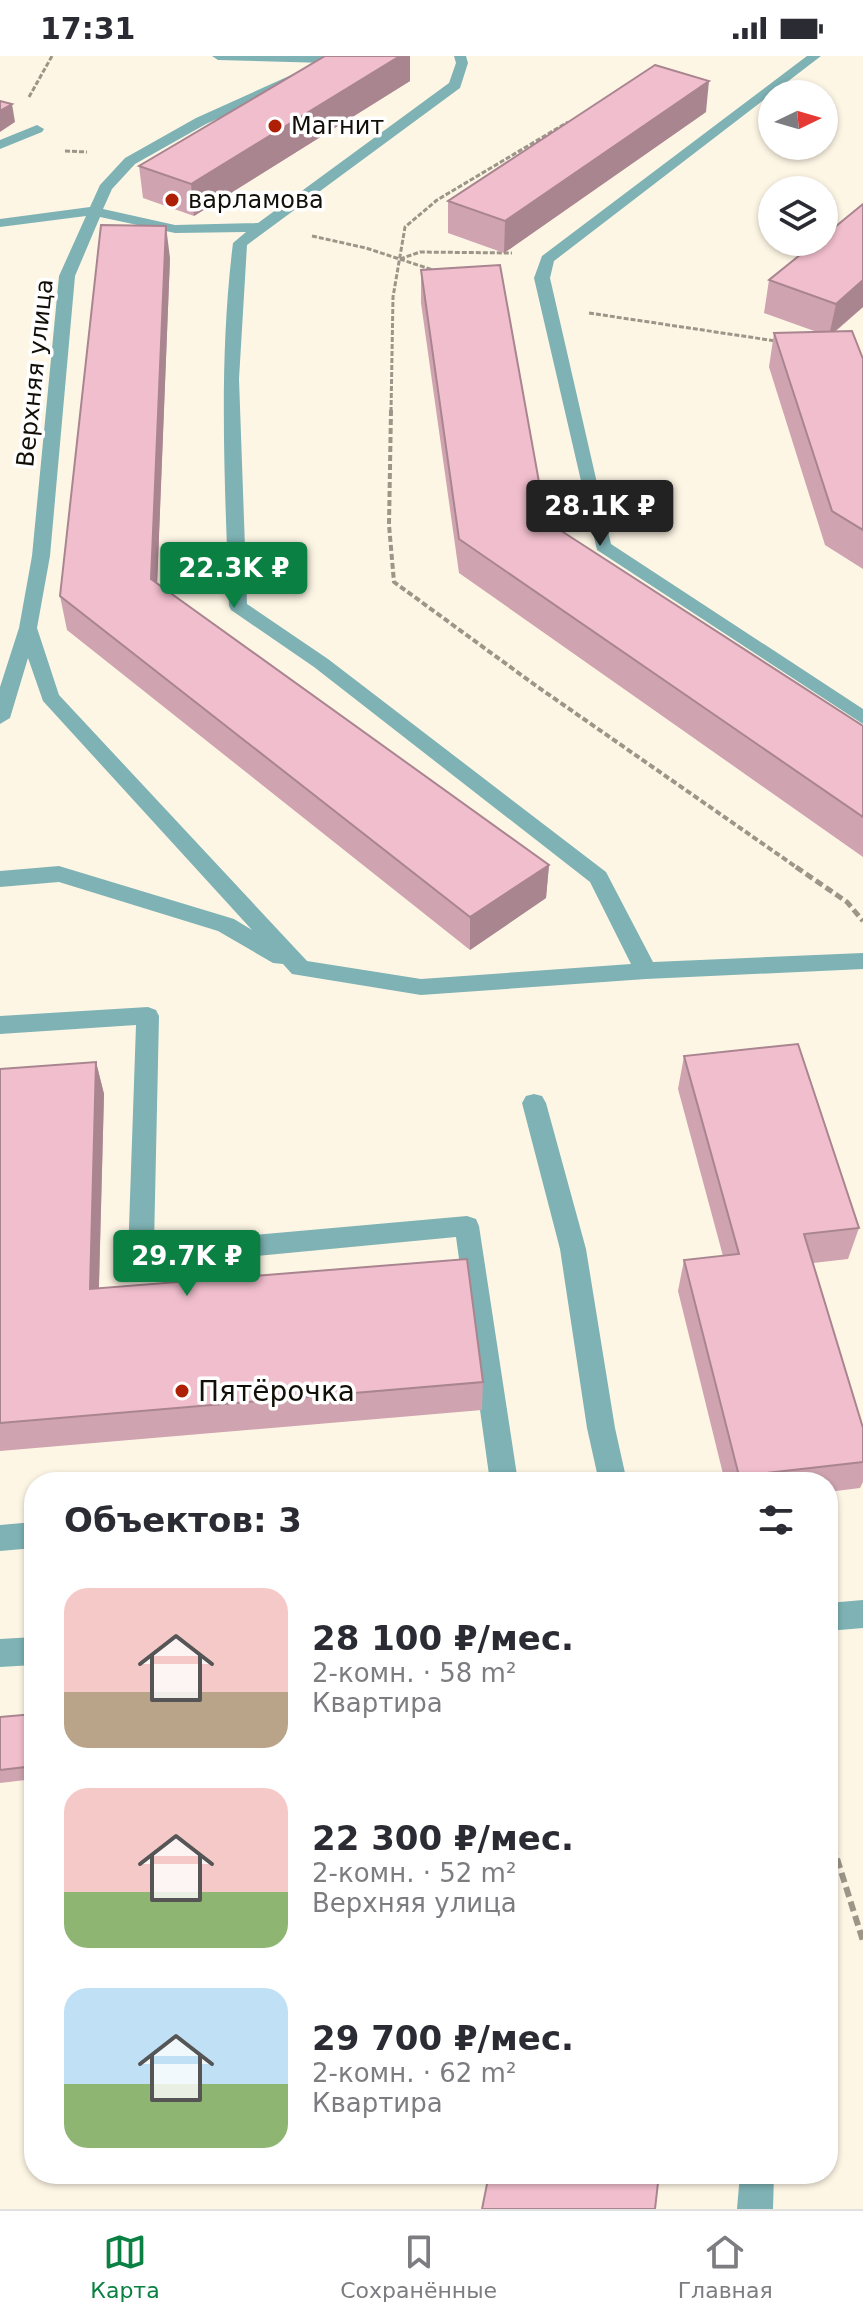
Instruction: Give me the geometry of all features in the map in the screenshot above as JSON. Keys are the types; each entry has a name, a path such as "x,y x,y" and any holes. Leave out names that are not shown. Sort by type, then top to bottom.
{"street":[{"path":"218,56 350,59"},
{"name":"Верхняя улица","path":"0,718 28,628 41,556 67,276 105,188 130,161 201,121 270,88 350,59 368,56"},
{"path":"460,56 462,63 455,85 240,243 233,291 232,421 238,606 321,663 598,877 646,971"},
{"path":"815,56 547,259 542,278 603,546 863,718"},
{"path":"0,145 37,129"},
{"path":"0,223 93,211 175,229 259,227"},
{"path":"28,628 50,697 300,968"},
{"path":"0,879 59,874 226,925 300,968 421,987 646,971 863,961"},
{"path":"0,1025 148,1016 141,1256 467,1226 503,1472"},
{"path":"534,1103 573,1249 611,1472"},
{"path":"0,1538 24,1536"},
{"path":"838,1616 863,1614"},
{"path":"0,1653 24,1652"},
{"path":"755,2209 756,2184"}],"path":[{"path":"571,120 437,200 405,227 393,297 390,495 394,582 535,685 847,902 863,921"},
{"path":"259,227 366,248 443,273"},
{"path":"398,260 420,252 513,253"},
{"path":"542,278 583,312 638,324 699,328 787,343"},
{"path":"838,1862 863,1941"}],"building":[{"path":"325,56 400,56 191,184 139,166"},
{"path":"655,65 709,81 505,221 448,201"},
{"path":"0,101 12,104 0,111"},
{"path":"863,204 863,280 836,304 769,280 799,256 838,256 838,225"},
{"path":"101,225 166,226 151,579 549,865 470,917 60,596"},
{"path":"500,265 546,521 863,726 863,817 459,539 421,270"},
{"path":"852,331 863,359 863,530 832,511 774,333"},
{"path":"798,1044 859,1228 804,1234 863,1428 863,1462 774,1472 738,1472 684,1260 739,1254 684,1056"},
{"path":"96,1062 90,1289 467,1259 483,1382 0,1423 0,1069"},
{"path":"24,1715 24,1767 0,1770 0,1717"},
{"path":"487,2184 658,2184 655,2209 482,2209"}],"place":[{"name":"Магнит","path":"275,126"},
{"name":"варламова","path":"172,200"},
{"name":"Пятёрочка","path":"182,1391"}]}
